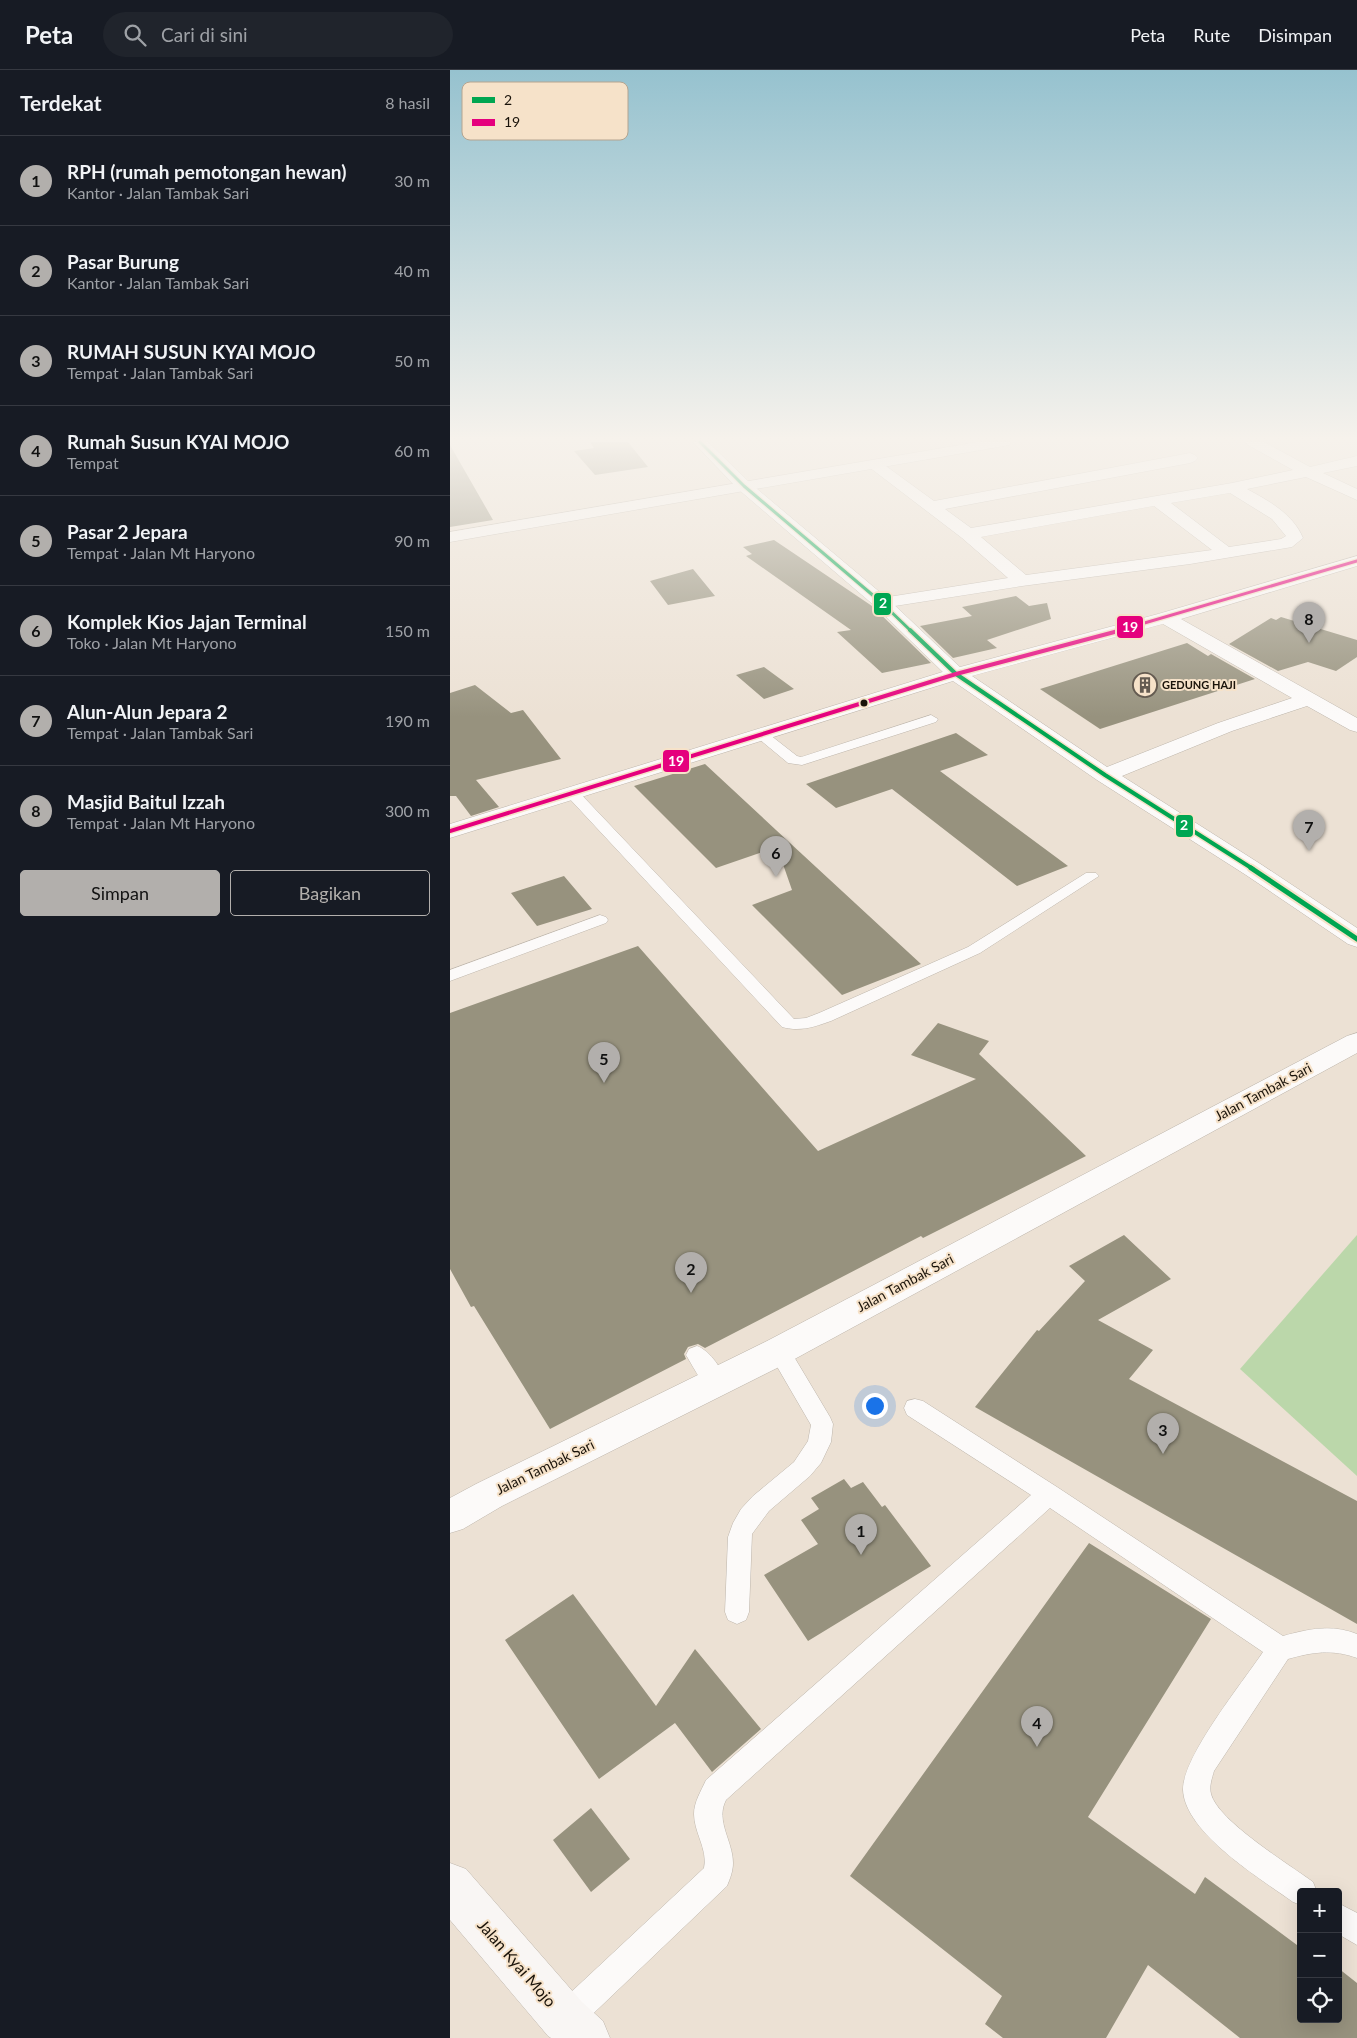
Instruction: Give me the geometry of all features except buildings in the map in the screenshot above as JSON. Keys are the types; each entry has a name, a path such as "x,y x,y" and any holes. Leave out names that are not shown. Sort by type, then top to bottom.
{"main road":[{"path":"450,537 468,534"},
{"name":"Jalan Kyai Mojo","path":"450,1885 575,2029"}],"street":[{"path":"800,534 882,604 956,674 1105,775 1254,870 1357,939"},
{"path":"968,534 1022,581"},
{"path":"1201,534 1226,553"},
{"path":"882,604 1022,581 1286,543 1295,538 1294,534"},
{"path":"450,831 956,674 1165,618 1357,561"},
{"path":"1165,618 1357,726"},
{"path":"1105,775 1225,727 1308,699"},
{"name":"Jalan Tambak Sari","path":"450,1517 490,1494 779,1351 1357,1042"}],"lane":[{"path":"760,734 793,760 802,761 931,719"},
{"path":"572,792 788,1024 805,1024 825,1017 974,950 1091,876"},
{"path":"450,976 600,920"},
{"path":"737,1612 740,1534 747,1518 804,1467 816,1451 822,1436 822,1424 779,1351"},
{"path":"697,1355 717,1383"},
{"path":"916,1408 1049,1494 1280,1649"},
{"path":"575,2029 717,1876 720,1866 718,1854 706,1812 709,1801 716,1790 1049,1494"},
{"path":"1298,1888 1220,1829 1205,1811 1197,1794 1197,1778 1203,1763 1280,1649 1323,1638 1347,1641 1357,1646"},
{"path":"1342,1920 1357,1930"}],"shaded area":[{"path":"1357,1235 1357,1476 1240,1369"}],"transit line":[{"name":"2","path":"800,534 882,603 956,674 1105,775 1254,870 1357,939"},
{"name":"19","path":"450,831 956,674 1165,618 1357,561"}],"place":[{"name":"Masjid Baitul Izzah","path":"1309,643"},
{"name":"GEDUNG HAJI","path":"1145,685"},
{"name":"Alun-Alun Jepara 2","path":"1309,851"},
{"name":"Komplek Kios Jajan Terminal","path":"776,877"},
{"name":"Pasar 2 Jepara","path":"604,1083"},
{"name":"Pasar Burung","path":"691,1293"},
{"name":"RUMAH SUSUN KYAI MOJO","path":"1163,1454"},
{"name":"RPH (rumah pemotongan hewan)","path":"861,1555"},
{"name":"Rumah Susun KYAI MOJO","path":"1037,1747"}]}
